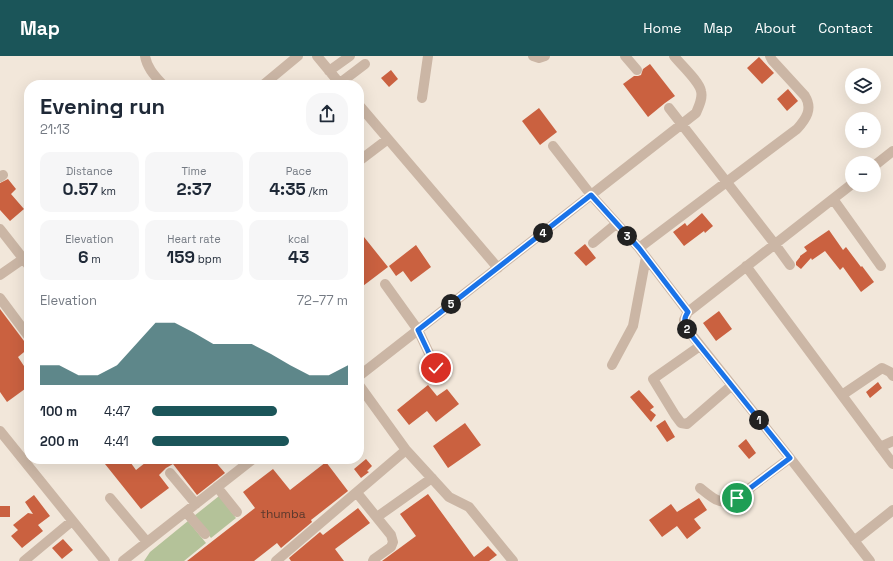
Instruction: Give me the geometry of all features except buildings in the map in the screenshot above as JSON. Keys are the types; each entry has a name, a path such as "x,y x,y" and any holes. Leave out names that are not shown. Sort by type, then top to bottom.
{"street":[{"path":"145,56 146,62 159,80"},
{"path":"269,80 298,56"},
{"path":"317,56 337,80"},
{"path":"329,71 350,56"},
{"path":"422,98 428,56"},
{"path":"533,56 539,58 544,56"},
{"path":"625,56 637,70"},
{"path":"364,372 696,112 701,99 701,92 698,85 674,56"},
{"path":"639,248 797,129 808,116 808,101 805,96 770,56"},
{"path":"346,80 365,64"},
{"path":"669,108 790,265"},
{"path":"364,111 498,268"},
{"path":"364,156 388,139"},
{"path":"553,146 591,195 639,248 688,312"},
{"path":"881,161 893,152"},
{"path":"845,190 774,243 688,312 685,316 684,324 731,386 790,458 868,560"},
{"path":"833,199 881,266"},
{"path":"593,243 616,224"},
{"path":"0,229 24,259"},
{"path":"612,365 634,326 646,257"},
{"path":"0,275 24,263"},
{"path":"746,266 893,464"},
{"path":"385,284 418,330 436,368"},
{"path":"0,298 24,329"},
{"path":"700,346 653,379 681,423 687,424 731,386"},
{"path":"842,395 882,368 890,372 893,376"},
{"path":"364,391 406,450 449,497 469,507 512,561"},
{"path":"0,431 24,461"},
{"path":"880,447 893,441"},
{"path":"276,561 406,450"},
{"path":"700,488 716,500 724,503 731,502 790,458"},
{"path":"26,464 105,561"},
{"path":"123,561 247,464"},
{"path":"170,473 196,504"},
{"path":"377,517 432,478"},
{"path":"217,487 237,512"},
{"path":"357,493 388,531 393,542 392,547 373,561"},
{"path":"110,498 147,542"},
{"path":"854,541 893,510"},
{"path":"186,512 204,534"},
{"path":"24,561 72,521"}],"green space":[{"path":"219,496 236,518 211,538 194,516"},
{"path":"188,521 206,543 184,561 144,561 150,552"}],"route":[{"path":"436,368 418,330 591,195 639,248 688,312 685,316 684,324 688,331 790,458 737,498"}]}
